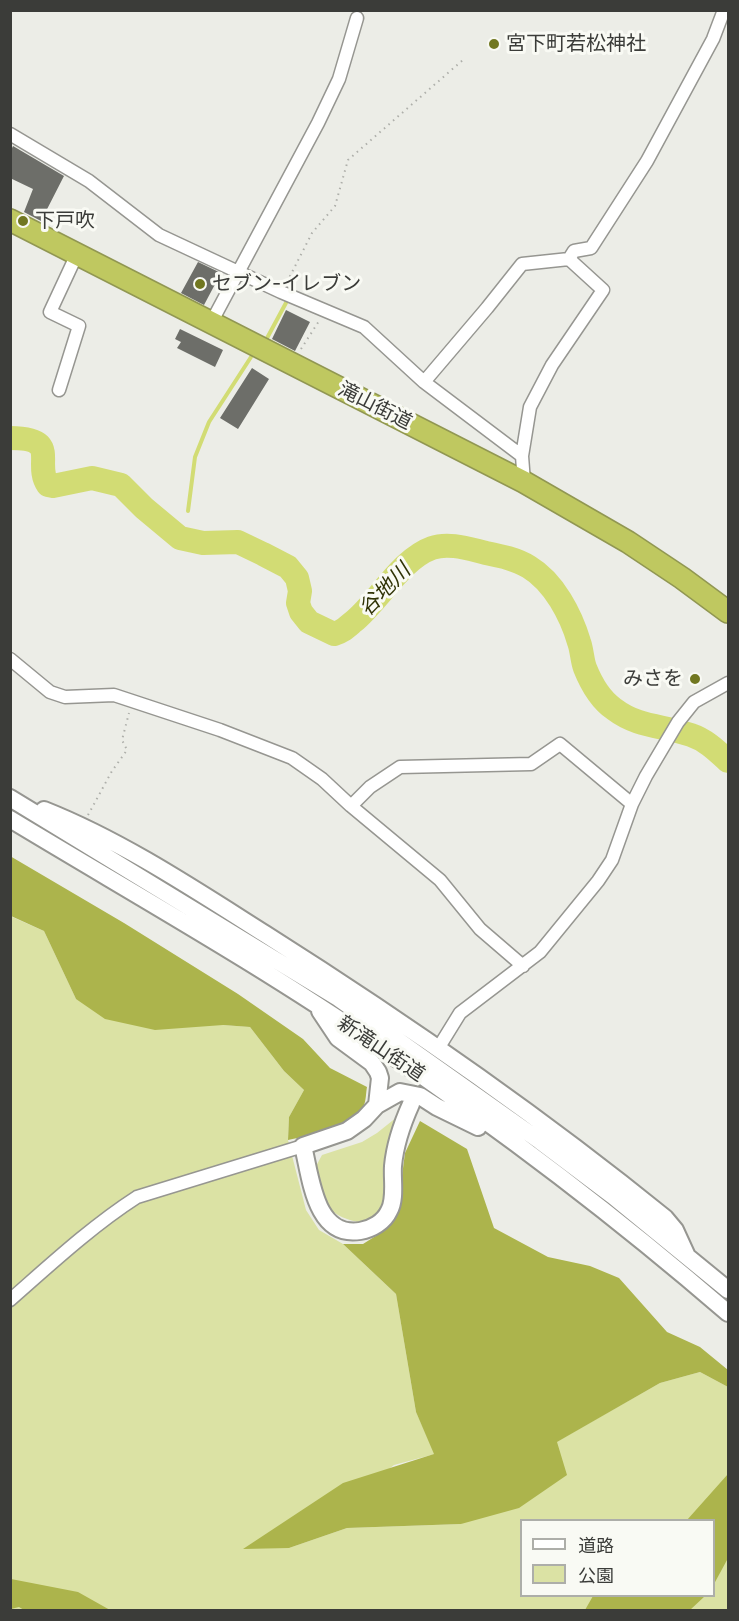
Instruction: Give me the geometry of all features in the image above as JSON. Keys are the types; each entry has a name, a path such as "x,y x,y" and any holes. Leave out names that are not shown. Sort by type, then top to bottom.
{"highway":[{"name":"滝山街道","path":"10,220 524,482 628,542 729,612"}],"main road":[{"path":"10,797 100,834 236,916 438,1050 546,1124 665,1218 675,1230 689,1260"},
{"name":"新滝山街道","path":"10,797 338,998 540,1141 613,1196 728,1290"},
{"name":"新滝山街道","path":"10,819 211,939 380,1047 578,1190 729,1313"},
{"path":"317,1006 338,1038 372,1063 378,1072 380,1078 377,1105"},
{"path":"411,1104 395,1148 393,1201 390,1211 382,1221 369,1229 344,1231 332,1225 323,1215 316,1201 303,1146 347,1131 364,1119 377,1105 400,1092 413,1093 522,1148"}],"street":[{"path":"569,259 574,251 591,248 647,161 713,39 724,10"},
{"path":"211,323 318,123 339,79 357,18"},
{"path":"10,134 89,181 159,235 281,292 364,327 424,382 522,456"},
{"path":"59,390 80,326 50,312 76,254"},
{"path":"424,382 522,264 569,259 603,290 552,365 530,407 522,456 524,482"},
{"path":"10,659 50,692 65,697 114,694 220,730 292,758 322,779 440,880 480,929 523,966"},
{"path":"438,1050 460,1013 540,952 608,867 632,804 678,722 694,702 729,683"},
{"path":"351,806 370,787 400,767 531,764 560,744 632,804"},
{"path":"10,1300 73,1246 137,1197 303,1146"}],"path":[{"path":"281,292 312,233 335,206 348,160 464,59"},
{"path":"292,364 324,310"},
{"path":"87,817 112,771 127,750 123,740 129,712 128,699"}],"green space":[{"path":"10,856 238,994 303,1039 330,1068 367,1087 364,1105 350,1120 330,1130 288,1140 289,1117 304,1090 284,1071 250,1027 223,1025 155,1030 105,1019 76,999 44,931 11,916"},
{"path":"10,916 44,931 76,999 223,1025 250,1027 284,1071 304,1090 289,1117 288,1140 306,1210 319,1230 343,1244 396,1294 416,1412 435,1454 394,1465 289,1548 347,1528 461,1524 556,1442 660,1383 700,1372 728,1387 728,1610 11,1610"},
{"path":"402,1113 389,1149 384,1195 378,1215 372,1221 361,1222 347,1219 332,1211 324,1200 315,1168 322,1155 362,1142"},
{"path":"420,1121 467,1149 494,1228 548,1257 590,1266 619,1278 667,1332 700,1347 728,1370 728,1387 700,1372 660,1383 557,1442 567,1475 519,1508 461,1524 347,1528 289,1548 243,1549 343,1483 434,1454 416,1412 396,1294 343,1244 363,1244 382,1232 397,1214 405,1153"},
{"path":"728,1474 728,1553 727,1560 715,1582 715,1519 688,1519"},
{"path":"11,1579 78,1592 110,1610 24,1610 19,1607 11,1609"},
{"path":"592,1597 704,1597 690,1610 585,1610"}],"building":[{"path":"13,146 64,176 41,221 24,212 33,189 10,178 10,152"},
{"name":"セブン-イレブン","path":"198,262 221,273 204,305 181,293"},
{"path":"286,310 310,322 295,351 272,339"},
{"path":"180,329 223,350 215,367 177,348 181,342 175,339"},
{"path":"252,368 269,379 238,429 220,418"}],"waterway":[{"path":"266,340 287,301"},
{"path":"188,511 195,457 209,422 251,357"},
{"name":"谷地川","path":"10,438 26,439 36,442 41,447 44,477 48,485 92,478 121,485 180,538 203,543 238,542 288,567 297,578 300,591 298,603 301,612 309,622 334,634 344,629 363,613 410,561 432,548 459,547 519,562 538,573 554,590 576,632 587,674 609,705 633,720 696,737 728,761"}],"place":[{"name":"宮下町若松神社","path":"494,44"},
{"name":"下戸吹","path":"23,221"},
{"name":"セブン-イレブン","path":"200,284"},
{"name":"みさを","path":"695,679"}]}
